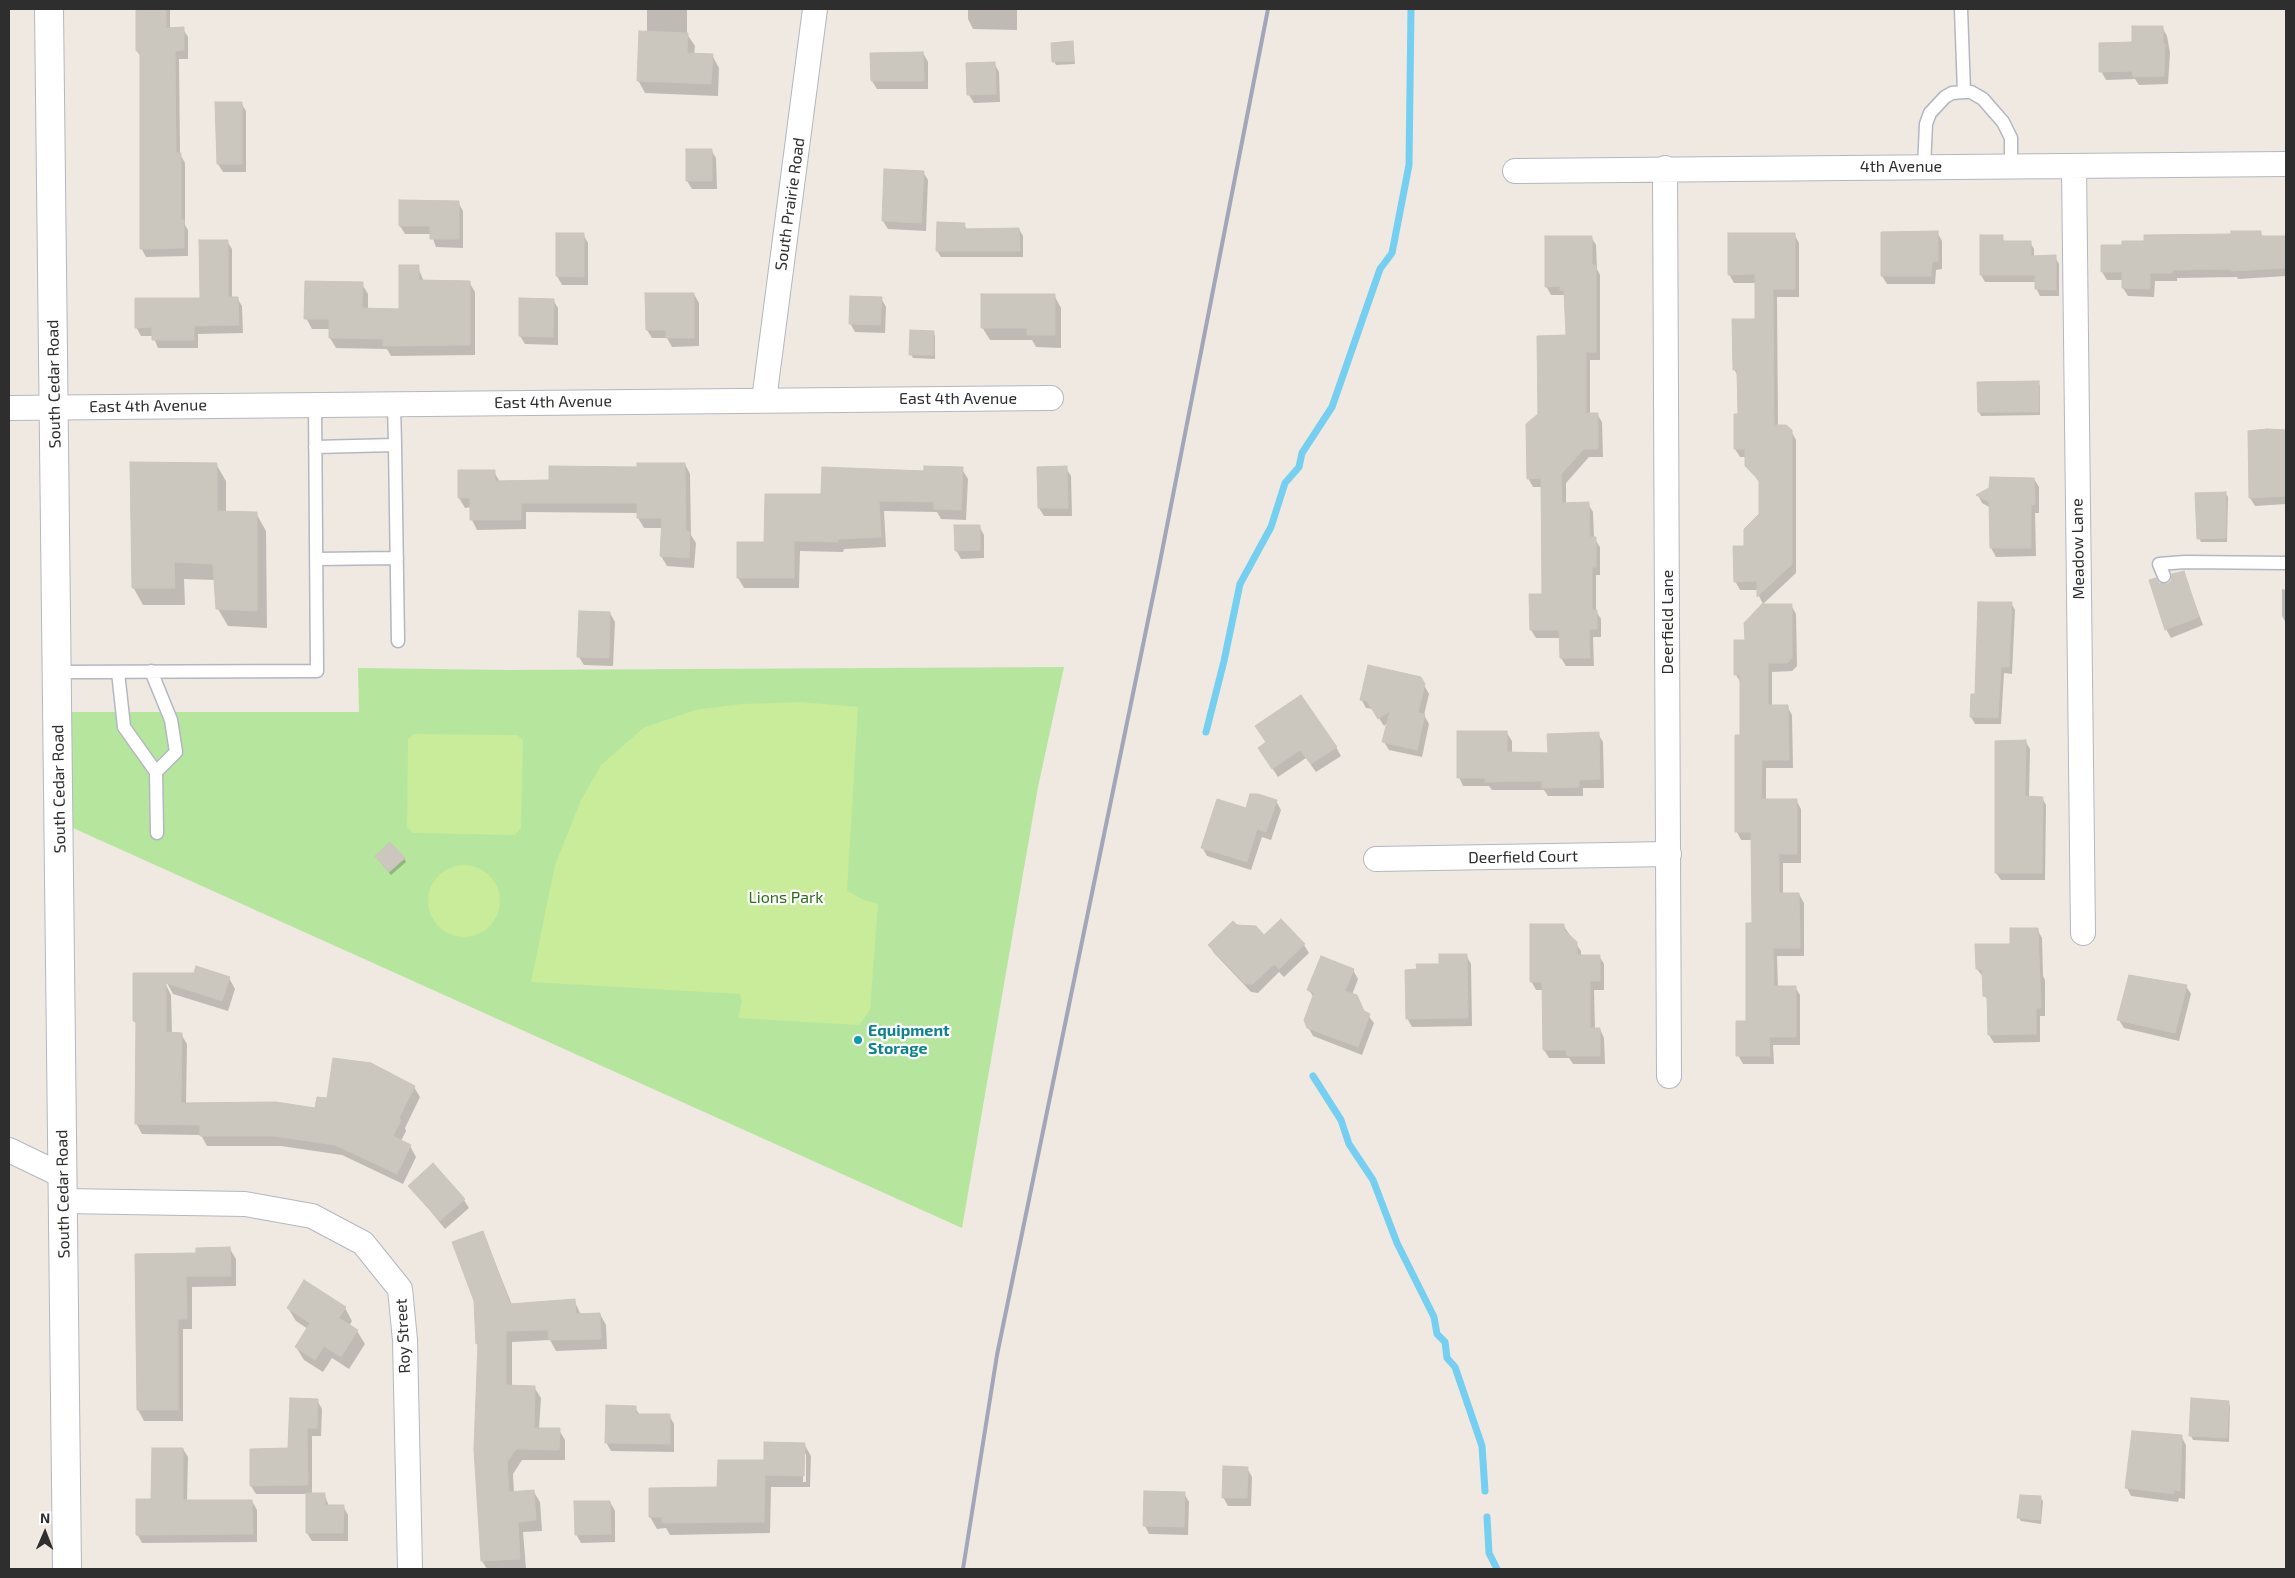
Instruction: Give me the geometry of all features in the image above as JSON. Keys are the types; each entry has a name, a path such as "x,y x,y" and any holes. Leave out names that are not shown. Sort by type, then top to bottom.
{"main road":[{"name":"South Cedar Road","path":"49,9 68,1569"}],"street":[{"name":"South Prairie Road","path":"764,400 816,9"},
{"name":"4th Avenue","path":"1516,171 1665,168 2286,164"},
{"name":"Meadow Lane","path":"2074,166 2083,933"},
{"name":"Deerfield Lane","path":"1665,168 1669,1076"},
{"name":"East 4th Avenue","path":"9,408 1052,398"},
{"name":"Deerfield Court","path":"1376,859 1669,854"},
{"path":"9,1150 62,1188"},
{"name":"Roy Street","path":"62,1188 245,1204 312,1216 363,1242 400,1289 405,1340 410,1569"}],"lane":[{"path":"1961,9 1964,92"},
{"path":"1924,167 1926,124 1930,113 1945,97 1952,93 1964,92 1971,92 1983,99 2003,122 2011,138 2011,166"},
{"path":"58,672 317,671 315,404"},
{"path":"394,404 398,641"},
{"path":"315,447 396,445"},
{"path":"316,559 397,558"},
{"path":"2164,576 2159,564 2185,562 2286,563"},
{"path":"151,671 171,720 176,752 156,772"},
{"path":"118,672 124,727 156,772 157,833"}],"green space":[{"name":"Lions Park","path":"1064,667 1038,787 962,1228 73,828 70,712 359,712 358,668 508,670"},
{"path":"801,702 858,707 847,891 864,900 878,904 870,1010 859,1025 738,1018 742,1001 740,994 531,982 555,865 581,800 601,765 643,728 695,710 741,704"},
{"path":"413,734 517,735 523,740 521,828 515,835 413,833 407,827 408,739"},
{"path":"464,865 484,871 494,881 500,901 494,921 484,931 464,937 444,931 434,921 428,901 434,881 444,871"}],"building":[{"path":"136,9 166,9 166,28 184,27 184,50 175,51 176,153 181,153 181,220 184,220 184,248 140,249 140,51 136,51"},
{"path":"2132,26 2163,26 2163,44 2165,44 2164,76 2133,77 2132,71 2099,72 2099,43 2132,42"},
{"path":"639,31 688,33 687,53 713,54 711,84 637,81"},
{"path":"1073,41 1074,61 1052,62 1051,43"},
{"path":"923,52 924,81 871,81 870,53"},
{"path":"995,62 996,94 967,95 966,63"},
{"path":"215,102 242,102 242,164 217,164"},
{"path":"686,149 712,149 712,181 686,181"},
{"path":"884,169 924,171 921,223 882,221"},
{"path":"399,200 459,201 459,239 430,239 430,226 399,226"},
{"path":"937,222 965,223 964,229 1019,228 1020,251 936,251"},
{"path":"1938,231 1938,261 1932,262 1931,276 1881,276 1881,232"},
{"path":"2231,231 2261,231 2261,236 2285,236 2285,268 2232,271 2231,269 2173,270 2172,273 2150,273 2150,289 2122,288 2122,272 2101,272 2101,245 2122,245 2122,241 2144,241 2144,235 2231,234"},
{"path":"556,233 584,233 584,277 556,276"},
{"path":"1728,233 1795,233 1795,289 1773,289 1774,425 1786,425 1792,430 1792,564 1757,597 1757,581 1734,582 1733,546 1744,546 1744,529 1759,514 1759,480 1745,466 1745,449 1734,449 1734,414 1738,414 1737,369 1733,370 1732,319 1755,319 1755,274 1728,275"},
{"path":"1980,235 2003,235 2003,241 2031,241 2031,256 2056,255 2056,290 2035,289 2035,275 1980,275"},
{"path":"1545,236 1592,236 1592,265 1596,265 1596,352 1586,352 1586,413 1598,413 1598,449 1584,449 1561,474 1562,503 1589,502 1590,537 1596,537 1596,567 1592,567 1592,610 1597,610 1597,629 1589,629 1590,658 1560,658 1559,630 1530,630 1529,594 1542,594 1541,478 1527,479 1526,424 1538,414 1537,336 1566,335 1564,290 1560,290 1560,286 1545,287"},
{"path":"199,240 228,240 228,297 238,297 239,325 194,326 194,340 152,340 152,327 135,328 135,298 200,298"},
{"path":"399,265 419,265 419,280 470,281 470,345 383,346 383,339 329,338 329,319 304,319 305,281 363,282 362,308 399,309"},
{"path":"645,293 694,293 694,338 666,338 666,330 646,330"},
{"path":"981,294 1055,294 1055,335 1027,335 1027,328 981,328"},
{"path":"850,296 882,297 880,325 849,324"},
{"path":"519,298 554,299 553,337 519,336"},
{"path":"910,330 934,331 933,355 909,355"},
{"path":"2039,381 2039,412 1978,412 1977,382"},
{"path":"2286,430 2286,496 2249,498 2248,431"},
{"path":"130,462 217,463 217,511 257,512 257,611 216,609 213,564 174,562 175,588 132,588"},
{"path":"637,463 685,463 686,531 690,532 689,558 660,556 662,518 637,518 637,503 521,503 521,520 470,520 470,498 458,498 458,470 495,470 495,481 549,480 549,466 637,467"},
{"path":"924,466 963,467 961,510 934,509 934,502 879,501 881,537 838,539 838,542 794,541 794,578 737,578 737,542 764,542 765,494 821,494 822,467 924,471"},
{"path":"1067,466 1068,508 1038,508 1037,467"},
{"path":"1990,477 2034,478 2035,504 2031,505 2031,548 1990,548 1989,502 1976,495 1989,488"},
{"path":"2226,492 2226,538 2197,539 2195,493"},
{"path":"954,525 980,525 980,550 955,551"},
{"path":"2184,571 2199,617 2165,630 2149,580 2156,578 2159,583 2167,584 2171,581 2172,574"},
{"path":"1978,602 2012,602 2009,667 2001,667 1998,718 1970,717 1971,694 1975,694"},
{"path":"1762,604 1792,604 1792,658 1787,663 1768,663 1768,705 1788,705 1789,760 1762,760 1761,799 1797,799 1797,854 1779,854 1779,893 1799,893 1800,948 1773,948 1774,986 1796,986 1796,1037 1769,1037 1770,1056 1736,1056 1736,1021 1746,1021 1746,923 1752,923 1751,832 1735,832 1735,735 1740,735 1740,675 1734,675 1734,640 1745,640 1744,623"},
{"path":"579,611 610,612 609,658 577,657"},
{"path":"1368,665 1421,677 1425,684 1418,713 1425,714 1417,750 1382,742 1390,711 1378,719 1367,701 1360,700"},
{"path":"1301,695 1337,747 1311,764 1300,750 1272,769 1258,748 1266,742 1255,726"},
{"path":"1457,731 1507,731 1507,752 1548,753 1547,734 1599,732 1600,779 1579,780 1579,787 1542,788 1542,781 1485,782 1485,778 1457,778"},
{"path":"2026,740 2025,796 2043,797 2042,873 1995,873 1995,741"},
{"path":"1250,794 1258,794 1277,800 1266,832 1257,829 1247,862 1201,848 1217,799 1246,808"},
{"path":"390,842 405,858 389,872 375,856"},
{"path":"1281,919 1305,944 1279,969 1274,964 1253,984 1245,984 1208,945 1233,921 1237,925 1256,926 1264,935"},
{"path":"1530,924 1564,924 1564,930 1577,942 1577,955 1600,955 1600,981 1590,981 1590,1028 1600,1028 1600,1056 1567,1056 1566,1050 1543,1050 1542,982 1530,982"},
{"path":"2010,928 2038,928 2041,1008 2036,1008 2036,1034 1988,1035 1987,997 1983,996 1982,970 1976,969 1975,944 2010,944"},
{"path":"1439,954 1467,954 1468,1018 1406,1019 1405,970 1417,969 1416,964 1439,964"},
{"path":"1321,956 1354,969 1345,991 1357,995 1364,1011 1370,1014 1358,1047 1307,1028 1304,1020 1314,993 1307,990"},
{"path":"196,966 230,977 222,1001 166,983 166,1032 182,1033 181,1103 276,1102 315,1108 317,1097 327,1098 333,1058 371,1063 415,1086 399,1118 401,1120 393,1136 411,1145 397,1174 335,1145 274,1136 200,1136 200,1125 135,1124 136,1021 133,1021 133,973 194,973"},
{"path":"2129,975 2187,985 2175,1033 2117,1020"},
{"path":"433,1163 465,1199 440,1221 408,1186"},
{"path":"483,1231 510,1304 575,1299 576,1314 600,1313 601,1339 549,1340 548,1330 506,1331 506,1385 535,1386 534,1428 560,1428 559,1450 516,1449 507,1462 509,1492 534,1490 536,1520 518,1522 520,1559 481,1561 474,1449 478,1343 476,1344 474,1301 452,1242"},
{"path":"230,1247 231,1276 186,1276 187,1319 178,1319 178,1410 137,1410 135,1254 196,1253 196,1248"},
{"path":"304,1280 346,1307 339,1318 358,1330 341,1357 324,1346 315,1360 295,1347 310,1323 287,1308"},
{"path":"290,1398 318,1399 317,1428 307,1428 308,1485 250,1486 250,1449 288,1448"},
{"path":"2191,1398 2229,1401 2227,1438 2189,1436"},
{"path":"606,1405 636,1406 636,1414 670,1414 670,1444 605,1443"},
{"path":"2132,1431 2182,1435 2180,1491 2174,1490 2174,1494 2125,1488"},
{"path":"764,1442 805,1443 804,1476 765,1475 764,1522 662,1523 662,1517 649,1517 649,1488 717,1487 718,1460 764,1460"},
{"path":"152,1448 183,1448 183,1499 252,1500 253,1534 136,1535 136,1499 151,1499"},
{"path":"1223,1466 1248,1467 1247,1498 1222,1498"},
{"path":"1144,1491 1185,1492 1184,1527 1143,1526"},
{"path":"306,1493 325,1493 325,1505 344,1505 343,1533 306,1533"},
{"path":"2020,1495 2041,1496 2040,1520 2017,1518"},
{"path":"574,1501 610,1501 611,1534 575,1535"}],"waterway":[{"path":"1206,732 1224,661 1240,584 1271,527 1285,483 1299,467 1302,453 1332,407 1380,269 1392,253 1409,165 1411,9"},
{"path":"1313,1076 1341,1120 1349,1144 1373,1180 1397,1243 1434,1317 1437,1334 1445,1342 1447,1358 1455,1367 1482,1446 1485,1491"},
{"path":"1487,1517 1489,1553 1497,1569"}],"railway":[{"path":"963,1569 997,1355 1158,572 1268,9"}],"place":[{"name":"Equipment Storage","path":"858,1040"}]}
